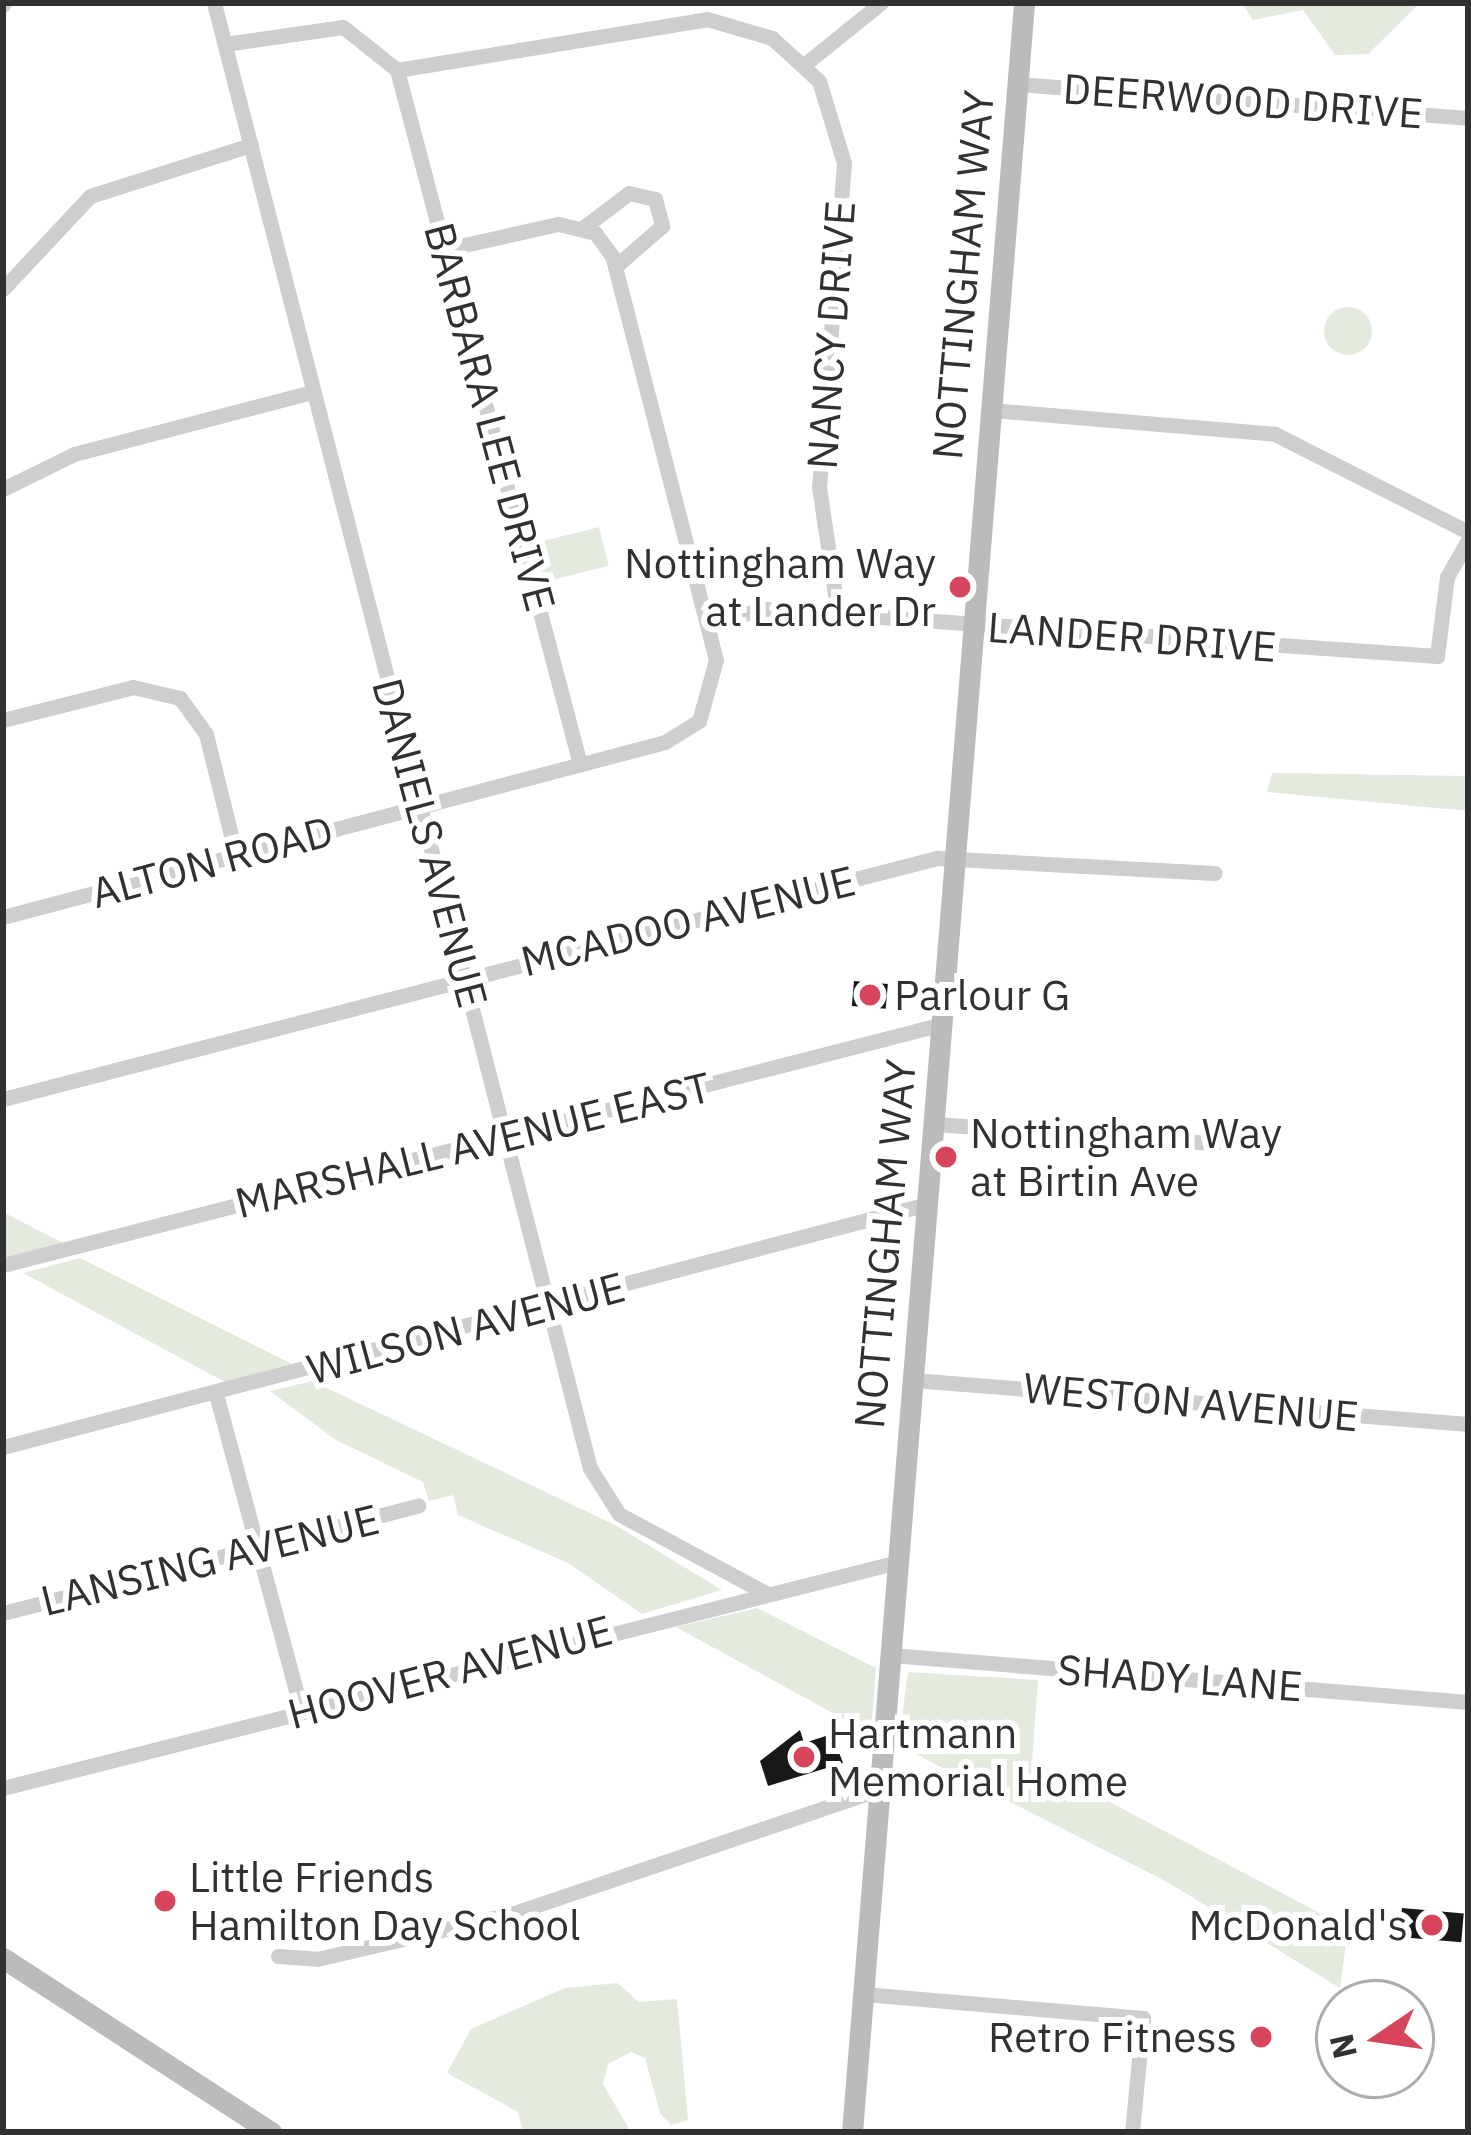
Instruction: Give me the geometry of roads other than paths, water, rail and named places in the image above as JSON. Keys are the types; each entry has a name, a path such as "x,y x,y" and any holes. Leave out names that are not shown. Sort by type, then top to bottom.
{"street":[{"name":"DANIELS AVENUE","path":"214,3 505,1137 608,1503 766,1593"},
{"path":"225,44 323,24 372,41 397,70 707,19 752,28 805,64 881,3"},
{"name":"NOTTINGHAM WAY","path":"852,2132 1024,3"},
{"name":"NANCY DRIVE","path":"805,64 830,100 844,163 819,488 838,614"},
{"name":"BARBARA LEE DRIVE","path":"397,70 580,764"},
{"name":"DEERWOOD DRIVE","path":"1017,84 1468,118"},
{"path":"3,289 102,190 251,145"},
{"path":"446,249 541,224 584,227 629,193 655,200 662,226 616,266 584,227"},
{"name":"ALTON ROAD","path":"3,917 580,764 691,729 717,678 616,266"},
{"path":"3,489 74,454 312,392"},
{"path":"991,410 1275,434 1468,536"},
{"name":"LANDER DRIVE","path":"707,623 765,609 1437,656 1447,578 1468,536"},
{"path":"3,720 133,687 180,698 206,734 236,855"},
{"name":"MCADOO AVENUE","path":"3,1099 956,855 1215,873"},
{"name":"MARSHALL AVENUE EAST","path":"3,1265 942,1024"},
{"path":"934,1124 1215,1143"},
{"name":"WILSON AVENUE","path":"3,1447 550,1307 927,1204"},
{"name":"WESTON AVENUE","path":"913,1380 1468,1424"},
{"path":"216,1394 302,1711"},
{"name":"LANSING AVENUE","path":"3,1613 418,1506"},
{"name":"HOOVER AVENUE","path":"3,1788 898,1562"},
{"name":"SHADY LANE","path":"891,1655 1468,1702"},
{"path":"278,1956 317,1959 511,1914 880,1789"},
{"path":"3,1958 271,2132"},
{"path":"864,1994 1143,2018 1132,2132"}],"place":[{"name":"Nottingham Way at Lander Dr","path":"960,587"},
{"name":"Parlour G","path":"870,995"},
{"name":"Nottingham Way at Birtin Ave","path":"946,1157"},
{"name":"Hartmann Memorial Home","path":"804,1757"},
{"name":"Little Friends Hamilton Day School","path":"165,1901"},
{"name":"McDonald's","path":"1432,1925"},
{"name":"Retro Fitness","path":"1261,2037"}]}
